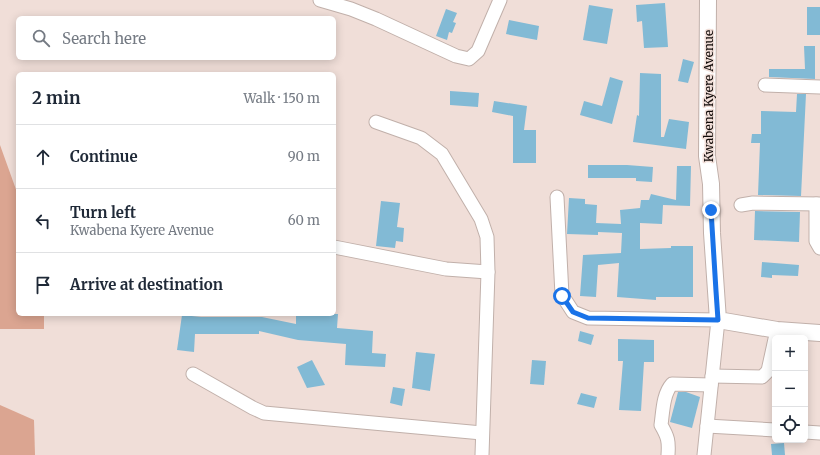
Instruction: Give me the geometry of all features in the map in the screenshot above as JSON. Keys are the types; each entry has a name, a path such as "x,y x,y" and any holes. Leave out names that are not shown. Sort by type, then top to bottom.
{"main road":[{"name":"Kwabena Kyere Avenue","path":"708,0 707,156 711,184 712,233 718,320"},
{"path":"718,320 763,326 775,335"},
{"path":"791,335 820,333"}],"street":[{"path":"320,0 351,9 456,56 469,59 478,51 500,0"},
{"path":"764,85 820,87"},
{"path":"376,122 422,138 442,154 481,219 487,237 488,272 482,455"},
{"path":"557,198 562,296 573,312 588,318 718,320"},
{"path":"741,205 753,203 818,204 816,241 820,248"},
{"path":"336,247 446,269 488,272"},
{"name":"Kwabena Kyere Avenue","path":"704,455 718,320"},
{"path":"668,455 668,436 661,425 665,396 672,384 762,377 768,371 772,354"},
{"path":"193,374 264,413 482,433"},
{"path":"707,426 772,430"},
{"path":"808,432 820,432"}],"shaded area":[{"path":"0,145 16,189 16,316 44,316 44,329 0,329"},
{"path":"0,405 34,420 35,455 0,455"}],"building":[{"path":"665,3 668,47 644,48 642,21 637,22 636,5"},
{"path":"589,5 613,9 607,44 583,40"},
{"path":"807,7 820,7 820,35 807,35"},
{"path":"446,9 457,13 453,22 456,23 452,33 449,32 447,40 436,36"},
{"path":"509,20 539,26 537,40 506,34"},
{"path":"804,46 815,46 815,79 769,77 769,69 805,69"},
{"path":"683,59 694,62 688,83 678,81"},
{"path":"640,73 661,74 661,137 664,137 669,119 689,122 686,149 633,142 637,115 639,116"},
{"path":"610,77 623,81 612,124 580,115 584,101 602,106"},
{"path":"450,91 479,93 478,107 450,105"},
{"path":"797,94 806,94 801,196 758,195 760,143 751,143 752,134 761,134 761,111 796,112"},
{"path":"494,101 527,106 524,130 536,130 536,163 513,163 513,116 492,112"},
{"path":"588,165 653,167 652,182 636,181 636,178 588,178"},
{"path":"677,166 691,166 690,206 663,205 662,224 640,223 640,249 671,248 671,246 693,246 693,297 656,297 656,300 617,297 619,263 598,265 596,297 580,296 583,255 621,253 622,233 598,232 598,235 567,234 569,198 585,199 585,204 597,205 596,223 621,224 620,210 640,208 641,200 649,200 651,194 676,200"},
{"path":"381,201 400,203 397,227 404,228 403,242 396,241 395,248 376,246"},
{"path":"755,211 800,212 799,242 754,240"},
{"path":"762,262 799,265 798,276 772,275 772,278 761,277"},
{"path":"336,314 338,314 337,328 373,331 372,353 386,354 385,367 345,365 346,344 298,340 259,331 259,334 195,334 194,352 177,350 182,316 262,317 296,324 296,316 336,316"},
{"path":"580,331 594,335 591,345 578,341"},
{"path":"618,339 654,340 654,362 644,362 641,411 619,410 623,361 618,361"},
{"path":"416,352 435,354 430,391 412,388"},
{"path":"312,360 325,385 307,388 297,367"},
{"path":"532,360 546,361 544,385 530,384"},
{"path":"393,387 405,389 402,406 390,403"},
{"path":"678,392 686,392 700,397 692,428 670,422"},
{"path":"581,393 597,397 594,408 577,404"},
{"path":"784,443 785,455 772,455 771,444"}],"route":[{"path":"562,296 573,312 588,318 718,320 711,210"}]}
